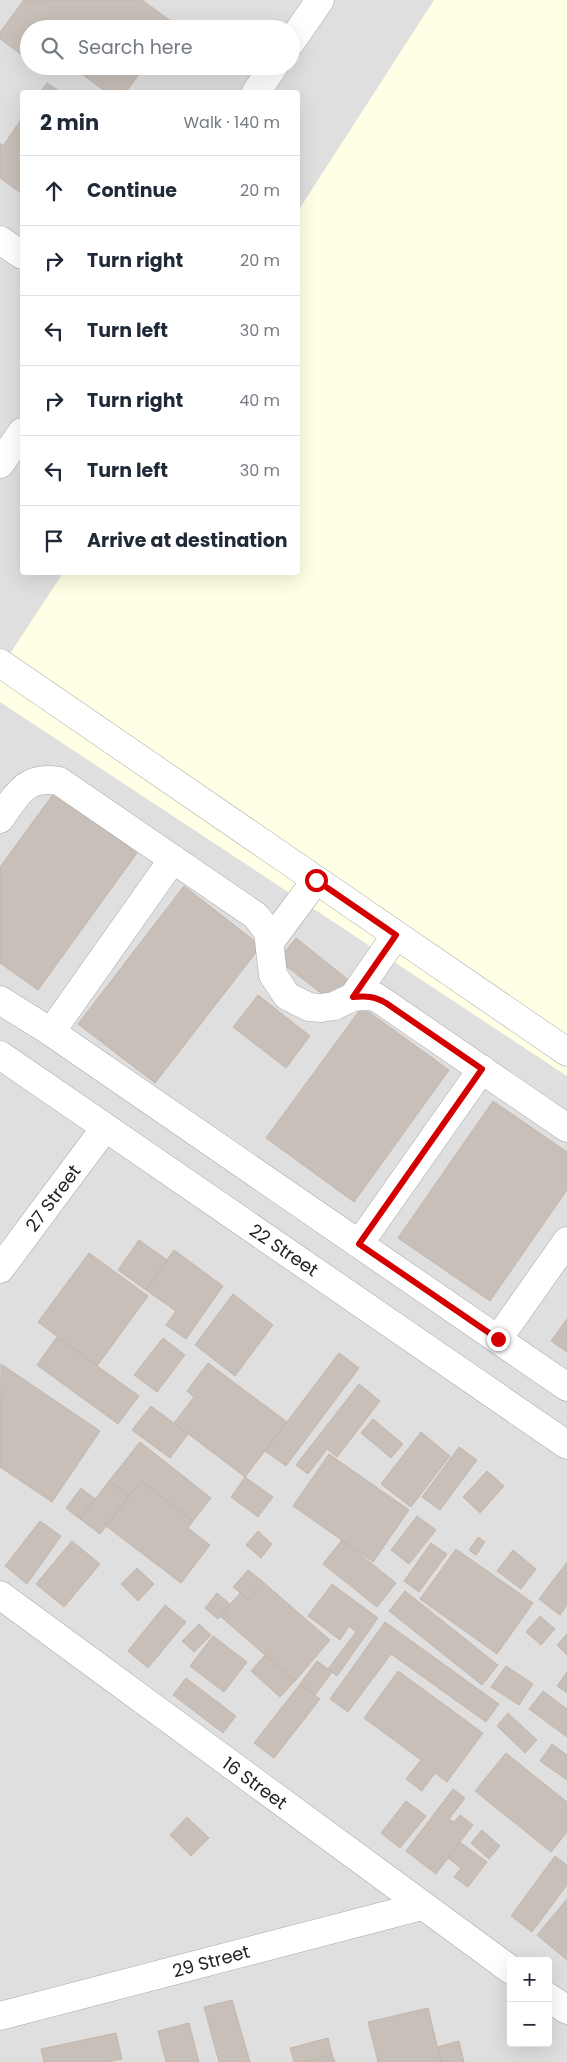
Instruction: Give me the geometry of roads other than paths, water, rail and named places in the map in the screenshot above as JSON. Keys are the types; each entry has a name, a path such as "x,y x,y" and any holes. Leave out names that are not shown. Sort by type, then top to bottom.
{"street":[{"path":"300,29 320,0"},
{"path":"257,90 268,75"},
{"path":"0,240 20,254"},
{"path":"0,464 20,435"},
{"path":"0,663 567,1052"},
{"path":"0,818 22,788 40,780 59,781 256,916 263,923 270,942 272,975 286,996 309,1007 321,1008 334,1006 353,997 376,997 567,1128"},
{"path":"50,1032 173,859"},
{"path":"270,942 316,880"},
{"path":"353,997 396,935"},
{"path":"0,1000 50,1032 567,1387"},
{"name":"22 Street","path":"0,1056 567,1445"},
{"path":"359,1244 482,1069"},
{"name":"27 Street","path":"0,1269 105,1128"},
{"path":"498,1339 567,1241"},
{"name":"16 Street","path":"0,1595 507,1967"},
{"name":"29 Street","path":"0,2016 422,1906"},
{"path":"552,2000 567,2010"}]}
